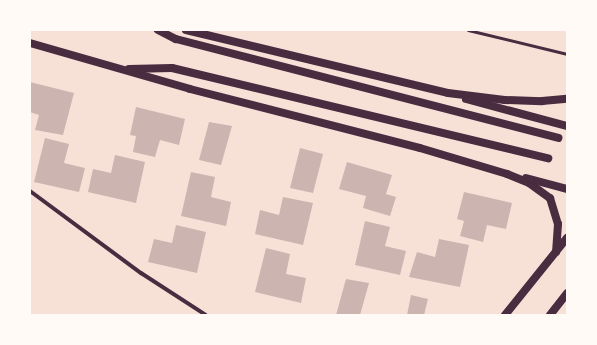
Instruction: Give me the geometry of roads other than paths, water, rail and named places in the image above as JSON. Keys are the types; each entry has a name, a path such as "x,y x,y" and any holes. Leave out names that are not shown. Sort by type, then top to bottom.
{"main road":[{"path":"158,30 176,39 558,138"},
{"path":"186,30 448,93 567,126"},
{"path":"30,43 121,69 420,148 508,174 567,189"},
{"path":"121,69 172,68 548,158"},
{"path":"448,93 505,100 542,101 567,99"},
{"path":"508,174 529,183 550,198 558,224 556,252"},
{"path":"505,315 567,238"},
{"path":"550,315 567,293"}],"street":[{"path":"30,191 141,273 206,315"}],"lane":[{"path":"468,30 567,54"}]}
